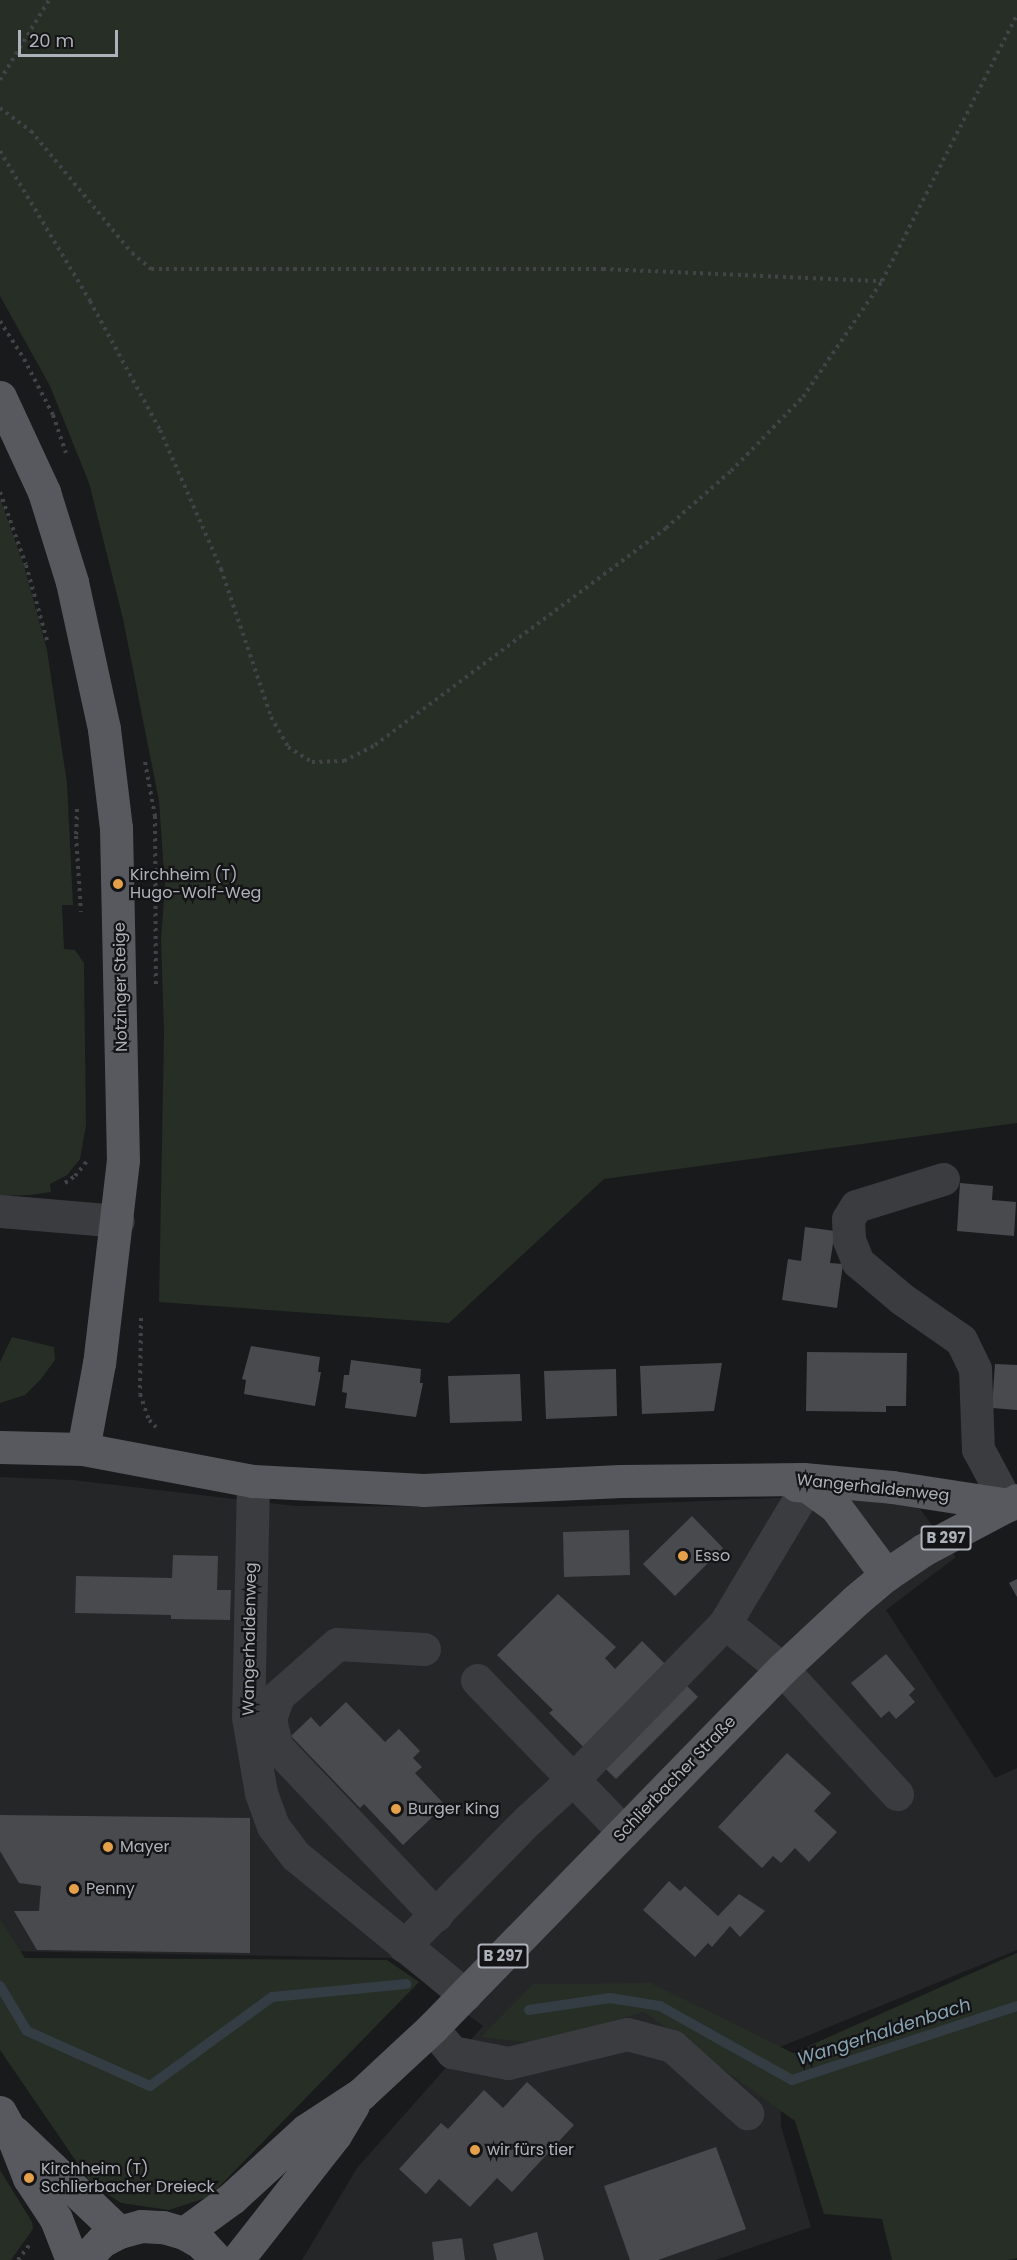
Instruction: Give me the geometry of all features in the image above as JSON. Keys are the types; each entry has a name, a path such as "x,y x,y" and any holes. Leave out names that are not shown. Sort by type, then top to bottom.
{"main road":[{"name":"Notzinger Steige","path":"0,397 44,492 72,582 104,729 116,828 123,1160 118,1221 99,1363 83,1449"},
{"name":"Wangerhaldenweg","path":"0,1447 83,1449 253,1481 423,1490 621,1481 803,1479 881,1486 1012,1503"},
{"name":"Wangerhaldenweg","path":"737,1480 807,1486 835,1506 886,1575"},
{"name":"Schlierbacher Straße","path":"184,2233 232,2198 306,2130 361,2094 432,2028 782,1670 886,1575 923,1550 1012,1503"},
{"name":"Schlierbacher Straße","path":"237,2260 335,2135 361,2094"},
{"path":"5,2121 119,2232"},
{"path":"5,2121 29,2178 56,2219 72,2260"},
{"path":"84,2260 102,2241 119,2232 152,2226 184,2233 201,2243 217,2260"}],"street":[{"path":"943,1179 856,1206 848,1219 849,1240 858,1262 902,1299 962,1340 975,1369 978,1449 1012,1503"},
{"path":"0,1211 118,1221"},
{"name":"Wangerhaldenweg","path":"253,1481 248,1717 261,1793 273,1826 296,1856 404,1946 446,1976 465,1995"},
{"path":"404,1946 528,1820 572,1780 725,1623 807,1486"},
{"path":"725,1623 782,1670 897,1794"},
{"path":"424,1648 337,1644 278,1696 270,1719 276,1746 436,1915"},
{"path":"477,1680 624,1832"},
{"path":"432,2028 452,2052 508,2063 627,2034 672,2046 747,2113"}],"path":[{"path":"0,80 49,0"},
{"path":"0,151 90,301 160,430 221,569 271,717 288,747 312,762 344,761 375,745 666,528 731,471 803,397 882,281 1017,15"},
{"path":"0,108 31,131 132,253 151,268 603,269 882,281"},
{"path":"0,492 26,565 50,649"},
{"path":"78,805 76,836 82,919"},
{"path":"54,1216 57,1188 75,1176 87,1162 88,1153"}],"shaded area":[{"path":"0,0 1017,0 1017,1123 604,1179 449,1323 159,1302 164,1032 161,938 165,887 159,801 123,619 89,483 50,386 0,296"},
{"path":"0,498 24,566 47,650 67,783 73,905 62,905 64,949 75,950 84,963 86,1125 80,1159 67,1175 50,1184 51,1192 0,1196"},
{"path":"12,1337 54,1347 55,1360 25,1395 0,1403 0,1362"},
{"path":"0,1477 73,1480 295,1506 558,1507 847,1495 920,1509 956,1557 886,1610 995,1778 1017,1768 1017,1950 780,2047 781,2126 811,2227 716,2260 302,2260 357,2168 483,2026 392,1958 0,1951"},
{"path":"0,1919 25,1958 387,1960 419,1982 209,2197 169,2210 121,2203 91,2183 0,2050"},
{"path":"1017,1953 1017,2258 1009,2260 892,2260 882,2219 824,2214 795,2121 644,2012 535,2043 481,2037 533,1984 651,1983 793,2053"},
{"path":"0,2170 32,2222 33,2229 11,2260 0,2260"}],"building":[{"path":"960,1183 993,1186 992,1200 1016,1202 1014,1236 957,1231"},
{"path":"805,1227 835,1231 830,1263 843,1264 837,1308 782,1300 788,1259 801,1261"},
{"path":"251,1346 320,1357 318,1372 321,1372 315,1406 244,1394 246,1380 242,1379"},
{"path":"807,1352 907,1353 906,1406 886,1406 886,1412 806,1411"},
{"path":"351,1360 421,1369 420,1383 423,1383 416,1417 345,1408 347,1393 342,1392 344,1375 349,1375"},
{"path":"722,1363 714,1411 642,1414 640,1366"},
{"path":"995,1364 1017,1365 1017,1410 992,1408"},
{"path":"616,1369 617,1416 546,1419 544,1371"},
{"path":"520,1374 522,1421 450,1423 448,1376"},
{"name":"Esso","path":"692,1516 723,1548 675,1596 643,1564"},
{"path":"629,1530 630,1575 564,1577 563,1532"},
{"path":"173,1555 218,1556 217,1590 231,1590 230,1620 171,1619 171,1615 75,1613 76,1576 172,1578"},
{"path":"1017,1579 1017,1597 1009,1583"},
{"path":"558,1594 616,1647 605,1658 615,1669 642,1641 698,1697 616,1779 549,1713 553,1710 497,1655"},
{"path":"886,1654 915,1689 909,1695 915,1702 896,1719 889,1711 881,1718 851,1683"},
{"path":"346,1702 385,1742 399,1729 420,1751 413,1758 422,1767 415,1773 445,1805 403,1845 364,1804 360,1808 291,1736 311,1717 320,1727"},
{"path":"787,1753 831,1793 814,1811 837,1832 809,1862 795,1848 781,1863 773,1856 762,1868 718,1827"},
{"path":"0,1815 250,1818 250,1953 37,1950 14,1911 39,1911 41,1886 19,1883 0,1851"},
{"path":"669,1881 680,1891 685,1886 718,1916 739,1894 765,1911 740,1937 730,1926 712,1947 708,1943 695,1957 643,1910"},
{"path":"527,2082 574,2125 512,2192 497,2178 470,2207 439,2179 426,2194 399,2169 441,2123 448,2129 484,2090 503,2108"},
{"path":"716,2147 746,2229 658,2260 630,2260 604,2186"},
{"path":"537,2232 544,2260 497,2260 493,2244"},
{"path":"462,2238 465,2260 434,2260 432,2242"}],"waterway":[{"name":"Wangerhaldenbach","path":"0,1986 27,2031 150,2086 272,1997 406,1984"},
{"name":"Wangerhaldenbach","path":"529,2010 610,1998 660,2006 792,2080 1017,2006"}],"place":[{"name":"Kirchheim (T) Hugo-Wolf-Weg","path":"118,884"},
{"name":"Esso","path":"683,1556"},
{"name":"Burger King","path":"396,1809"},
{"name":"Mayer","path":"108,1847"},
{"name":"Penny","path":"74,1889"},
{"name":"wir fürs tier","path":"475,2150"},
{"name":"Kirchheim (T) Schlierbacher Dreieck","path":"29,2178"}]}
